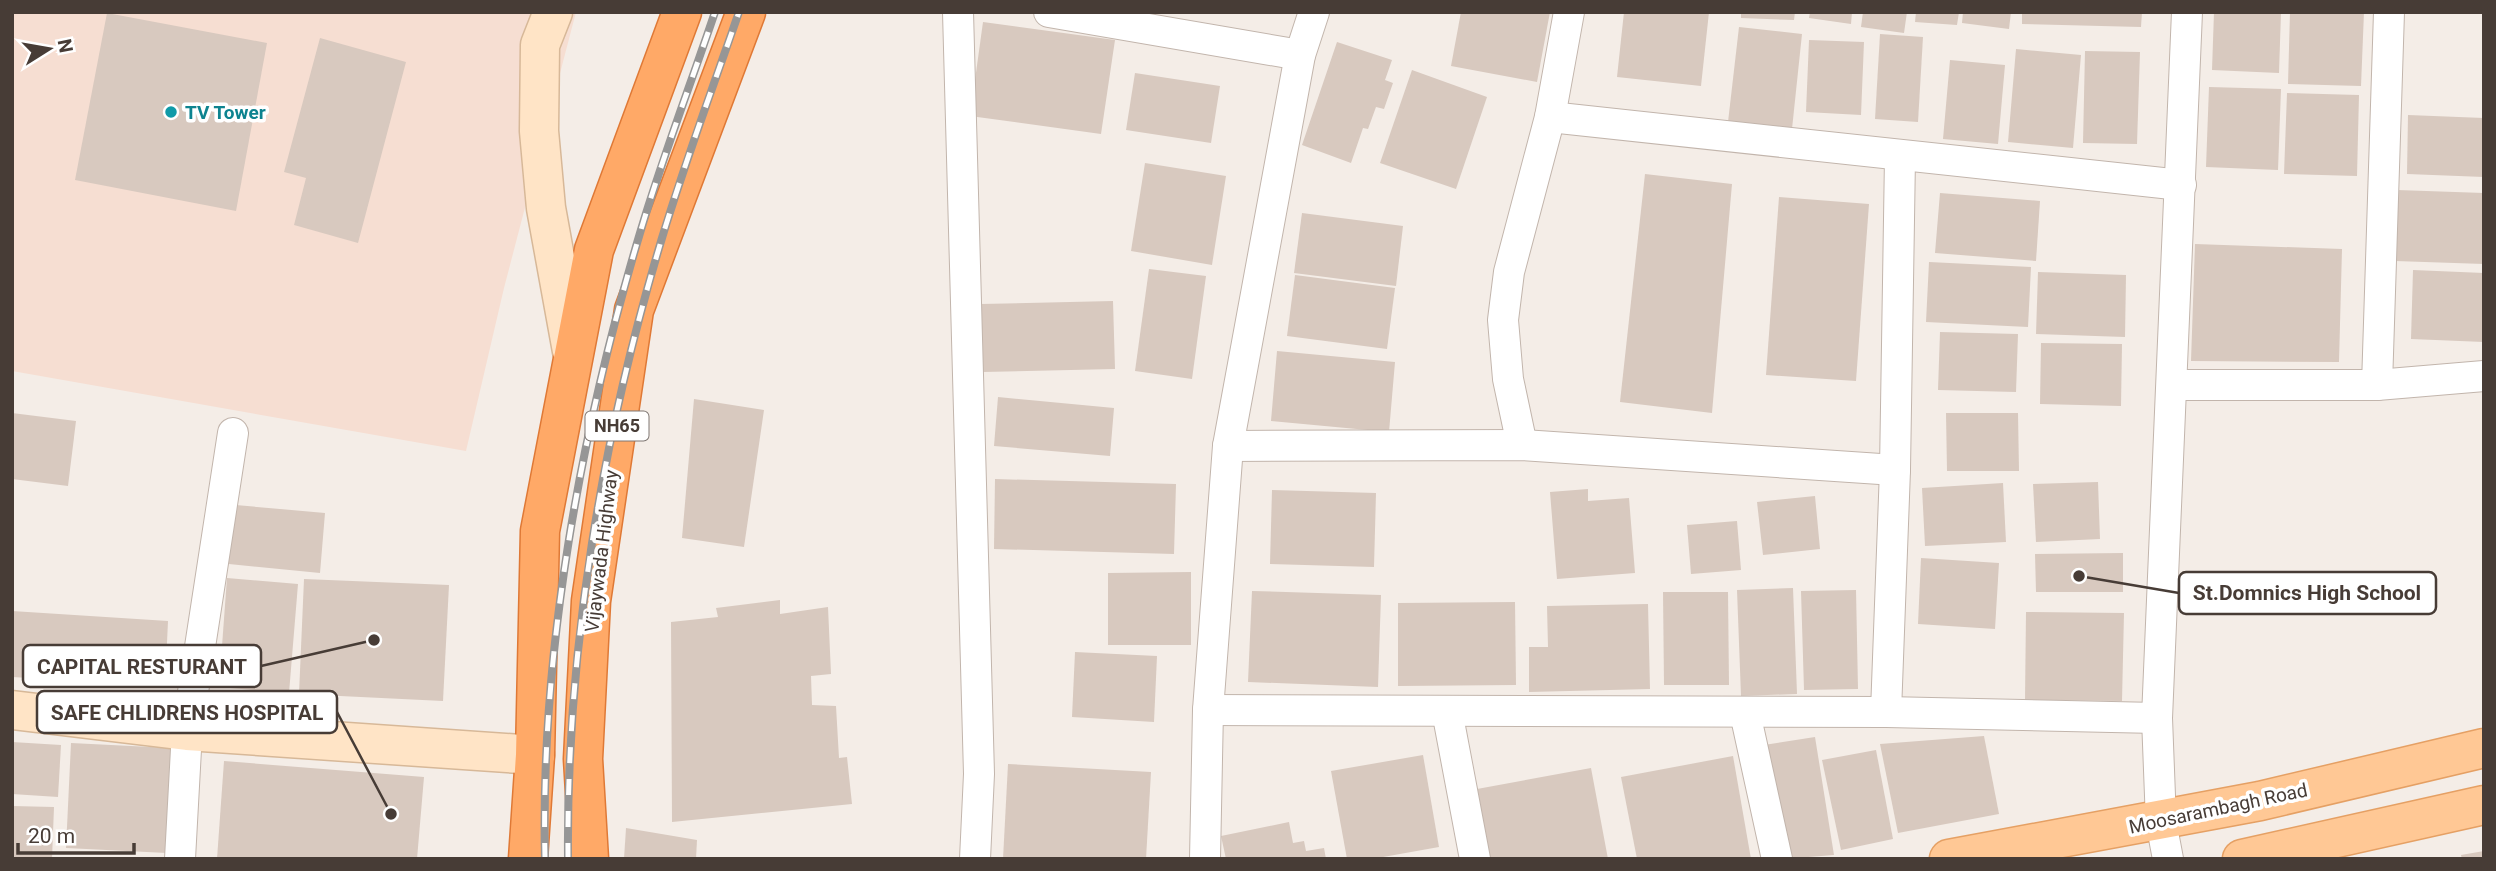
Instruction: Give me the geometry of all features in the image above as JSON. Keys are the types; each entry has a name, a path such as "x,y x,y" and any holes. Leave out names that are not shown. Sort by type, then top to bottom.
{"highway":[{"name":"NH65","path":"528,859 535,755 540,531 572,351 594,250 682,12"},
{"name":"Vijaywada Highway","path":"589,859 583,759 591,601 634,310 746,12"}],"main road":[{"name":"Moosarambagh Road","path":"1949,859 2161,822 2484,748"},
{"path":"2242,859 2344,848 2484,806"}],"street":[{"path":"553,12 540,45 539,131 546,208 572,351"},
{"path":"958,12 979,774 975,859"},
{"path":"1049,12 1300,55"},
{"path":"1205,859 1208,710 1228,446 1300,55 1314,12"},
{"path":"1522,445 1508,379 1503,320 1509,272 1521,216 1550,117 1569,12"},
{"path":"2168,859 2161,822 2157,718 2187,12"},
{"path":"2377,385 2389,12"},
{"path":"1550,117 1900,157 2181,185"},
{"path":"1886,712 1895,471 1900,157"},
{"path":"2172,385 2377,385 2484,376"},
{"path":"180,859 187,731 233,433"},
{"path":"1228,446 1522,445 1895,471"},
{"path":"12,710 187,731 535,755"},
{"path":"1208,710 1886,712 2157,718"},
{"path":"1447,711 1475,859"},
{"path":"1745,713 1777,859"}],"shaded area":[{"path":"12,12 576,12 504,288 466,451 12,371"}],"building":[{"path":"1461,12 1550,12 1537,82 1451,66"},
{"path":"1624,12 1709,12 1701,86 1617,77"},
{"path":"1741,12 1795,12 1794,20 1741,18"},
{"path":"1810,12 1852,12 1851,24 1809,18"},
{"path":"1863,12 1907,12 1904,33 1861,27"},
{"path":"1916,12 1959,12 1957,25 1915,22"},
{"path":"1963,12 2011,12 2009,29 1962,23"},
{"path":"2022,12 2142,12 2141,27 2022,24"},
{"path":"2214,12 2281,12 2279,73 2212,70"},
{"path":"2290,12 2364,12 2361,86 2288,84"},
{"name":"TV Tower","path":"107,13 267,43 236,211 75,180"},
{"path":"983,22 1115,40 1101,134 970,116"},
{"path":"1739,27 1802,34 1792,129 1728,122"},
{"path":"1880,34 1923,37 1918,122 1875,119"},
{"path":"320,38 406,62 358,243 294,225 306,178 284,172"},
{"path":"1809,40 1864,42 1861,115 1806,112"},
{"path":"1337,42 1392,60 1385,80 1393,83 1384,109 1376,107 1368,129 1363,128 1351,163 1302,145"},
{"path":"2016,49 2081,55 2073,148 2008,142"},
{"path":"2085,51 2140,52 2137,144 2083,143"},
{"path":"1950,60 2005,65 1998,144 1943,139"},
{"path":"1412,70 1487,97 1456,189 1380,163"},
{"path":"1135,73 1220,86 1211,143 1126,130"},
{"path":"2209,87 2281,89 2278,170 2206,167"},
{"path":"2287,93 2359,95 2357,176 2284,174"},
{"path":"2408,115 2484,118 2484,177 2407,174"},
{"path":"1145,163 1226,176 1212,265 1131,251"},
{"path":"1645,174 1732,184 1712,413 1620,402"},
{"path":"2397,190 2484,193 2484,264 2395,261"},
{"path":"1940,193 2040,201 2036,261 1935,253"},
{"path":"1779,197 1869,204 1856,381 1766,375"},
{"path":"1302,213 1403,226 1396,286 1294,273"},
{"path":"2195,244 2342,249 2339,362 2191,361"},
{"path":"1929,262 2031,267 2028,327 1926,322"},
{"path":"1149,269 1206,276 1192,379 1135,371"},
{"path":"2413,270 2484,273 2484,342 2411,339"},
{"path":"2038,272 2126,275 2125,337 2036,334"},
{"path":"1295,275 1395,288 1387,349 1287,336"},
{"path":"1113,301 1115,369 983,372 980,304"},
{"path":"1940,332 2018,334 2016,392 1938,390"},
{"path":"2041,343 2122,344 2121,406 2040,404"},
{"path":"1277,351 1395,362 1389,432 1271,421"},
{"path":"998,397 1114,408 1110,456 994,446"},
{"path":"694,399 764,410 744,547 682,538"},
{"path":"12,413 76,421 68,486 12,479"},
{"path":"1946,413 2018,413 2019,471 1947,471"},
{"path":"995,479 1176,484 1174,554 994,549"},
{"path":"2098,482 2100,539 2036,542 2033,484"},
{"path":"2003,483 2006,542 1925,546 1922,488"},
{"path":"1588,489 1588,501 1629,498 1635,573 1557,579 1550,492"},
{"path":"1272,490 1376,493 1374,567 1270,564"},
{"path":"1815,496 1820,549 1763,555 1757,502"},
{"path":"224,504 325,513 320,573 219,563"},
{"path":"1737,521 1741,570 1691,574 1687,525"},
{"path":"2123,553 2123,592 2036,592 2035,554"},
{"path":"1921,558 1999,563 1995,629 1918,624"},
{"path":"1191,572 1191,645 1108,645 1108,573"},
{"path":"227,578 298,584 289,693 219,687"},
{"path":"304,579 449,585 443,701 299,694"},
{"path":"1793,588 1797,694 1741,696 1737,590"},
{"path":"1856,590 1858,689 1804,690 1801,591"},
{"path":"1252,591 1381,595 1378,687 1248,682"},
{"path":"1663,592 1728,592 1729,685 1664,685"},
{"path":"780,600 780,614 828,607 831,674 811,676 812,705 836,706 839,758 847,757 852,804 672,822 671,622 718,617 716,608"},
{"path":"1515,602 1516,685 1398,686 1398,603"},
{"path":"1648,604 1650,689 1529,692 1529,647 1548,647 1547,606"},
{"path":"12,611 168,621 165,686 12,677"},
{"path":"2026,612 2124,613 2122,701 2025,700"},
{"path":"1075,652 1157,656 1154,722 1072,717"},
{"path":"1984,736 1999,814 1898,833 1880,744"},
{"path":"1815,737 1834,855 1783,859 1764,745"},
{"path":"12,742 61,745 58,797 12,794"},
{"path":"71,743 171,748 167,853 66,848"},
{"path":"1876,750 1893,839 1841,850 1822,760"},
{"path":"1423,755 1439,847 1372,859 1347,859 1331,771"},
{"path":"1733,756 1751,859 1637,859 1621,777"},
{"path":"224,761 424,777 417,859 217,859"},
{"path":"1008,764 1151,772 1146,859 1003,859"},
{"path":"1591,768 1608,859 1490,859 1477,789"},
{"path":"12,806 54,807 52,859 12,859"},
{"path":"1289,822 1293,843 1304,841 1306,851 1324,848 1326,859 1226,859 1221,836"},
{"path":"626,828 697,840 696,859 624,859"},
{"path":"2484,851 2484,859 2462,859 2461,855"}],"railway":[{"path":"545,859 549,702 568,543 583,463 619,308 640,233 715,12"},
{"path":"568,859 573,702 581,623 605,467 641,313 662,238 739,12"}],"place":[{"name":"TV Tower","path":"171,112"},
{"name":"St.Domnics High School","path":"2079,576"},
{"name":"CAPITAL RESTURANT","path":"374,640"},
{"name":"SAFE CHLIDRENS HOSPITAL","path":"391,814"}]}
